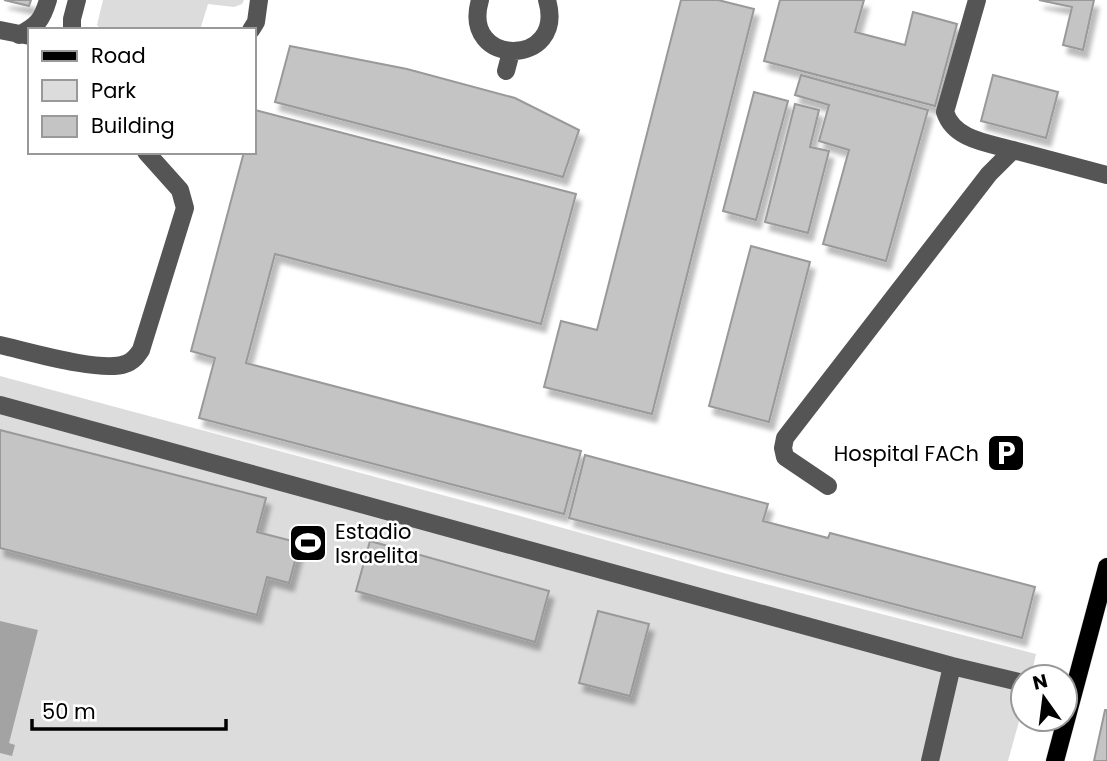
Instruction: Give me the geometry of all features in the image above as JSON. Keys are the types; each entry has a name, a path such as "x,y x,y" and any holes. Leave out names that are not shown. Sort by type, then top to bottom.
{"main road":[{"path":"1079,663 1106,578"},
{"path":"1055,761 1061,733"}],"street":[{"path":"34,28 43,18 48,0"},
{"path":"72,28 77,0"},
{"path":"252,28 256,22 259,0"},
{"path":"480,0 477,12 478,27 484,38 494,46 511,52 524,51 544,36 549,24 547,0"},
{"path":"977,0 945,112 949,122 960,134 1107,175"},
{"path":"0,30 24,36"},
{"path":"506,71 511,52"},
{"path":"828,486 785,457 785,438 989,174 1013,150"},
{"path":"0,345 102,366 121,366 137,357 185,208 180,190 148,154"},
{"path":"0,405 1009,680"},
{"path":"930,761 952,666"}],"green space":[{"path":"103,0 244,0 242,4 234,7 208,4 201,28 100,28 97,25"},
{"name":"Estadio Israelita","path":"0,376 720,572 1036,654 1034,663 1009,663 1009,733 1016,733 1008,761 0,761"}],"shaded area":[{"path":"0,621 38,630 9,743 15,745 12,756 0,753"}],"building":[{"path":"4,0 31,0 29,6"},
{"path":"681,0 718,0 754,9 652,414 544,387 561,321 597,330"},
{"path":"780,0 864,0 855,32 905,45 913,12 957,24 935,106 764,61"},
{"path":"1039,0 1094,0 1083,50 1063,45 1072,7"},
{"path":"290,46 407,69 515,98 579,130 563,177 275,102"},
{"path":"801,75 928,110 886,261 823,244 849,150 819,141 829,105 795,95"},
{"path":"993,75 1058,92 1046,138 981,121"},
{"path":"754,92 788,101 756,220 723,211"},
{"path":"795,104 819,110 810,147 829,151 808,233 765,222"},
{"path":"256,110 576,194 541,324 275,254 246,363 581,451 564,514 199,418 215,358 191,351 243,154 256,154"},
{"path":"751,246 810,262 769,422 709,406"},
{"path":"0,430 266,498 257,532 300,543 289,583 267,577 257,615 0,548"},
{"path":"585,455 768,504 763,521 828,538 830,533 1035,587 1022,638 569,518"},
{"path":"370,541 549,591 535,642 356,591"},
{"path":"598,611 649,624 630,696 579,683"},
{"path":"1105,710 1107,761 1094,761"}],"place":[{"name":"Hospital FACh","path":"1006,453"},
{"name":"Estadio Israelita","path":"308,543"}]}
